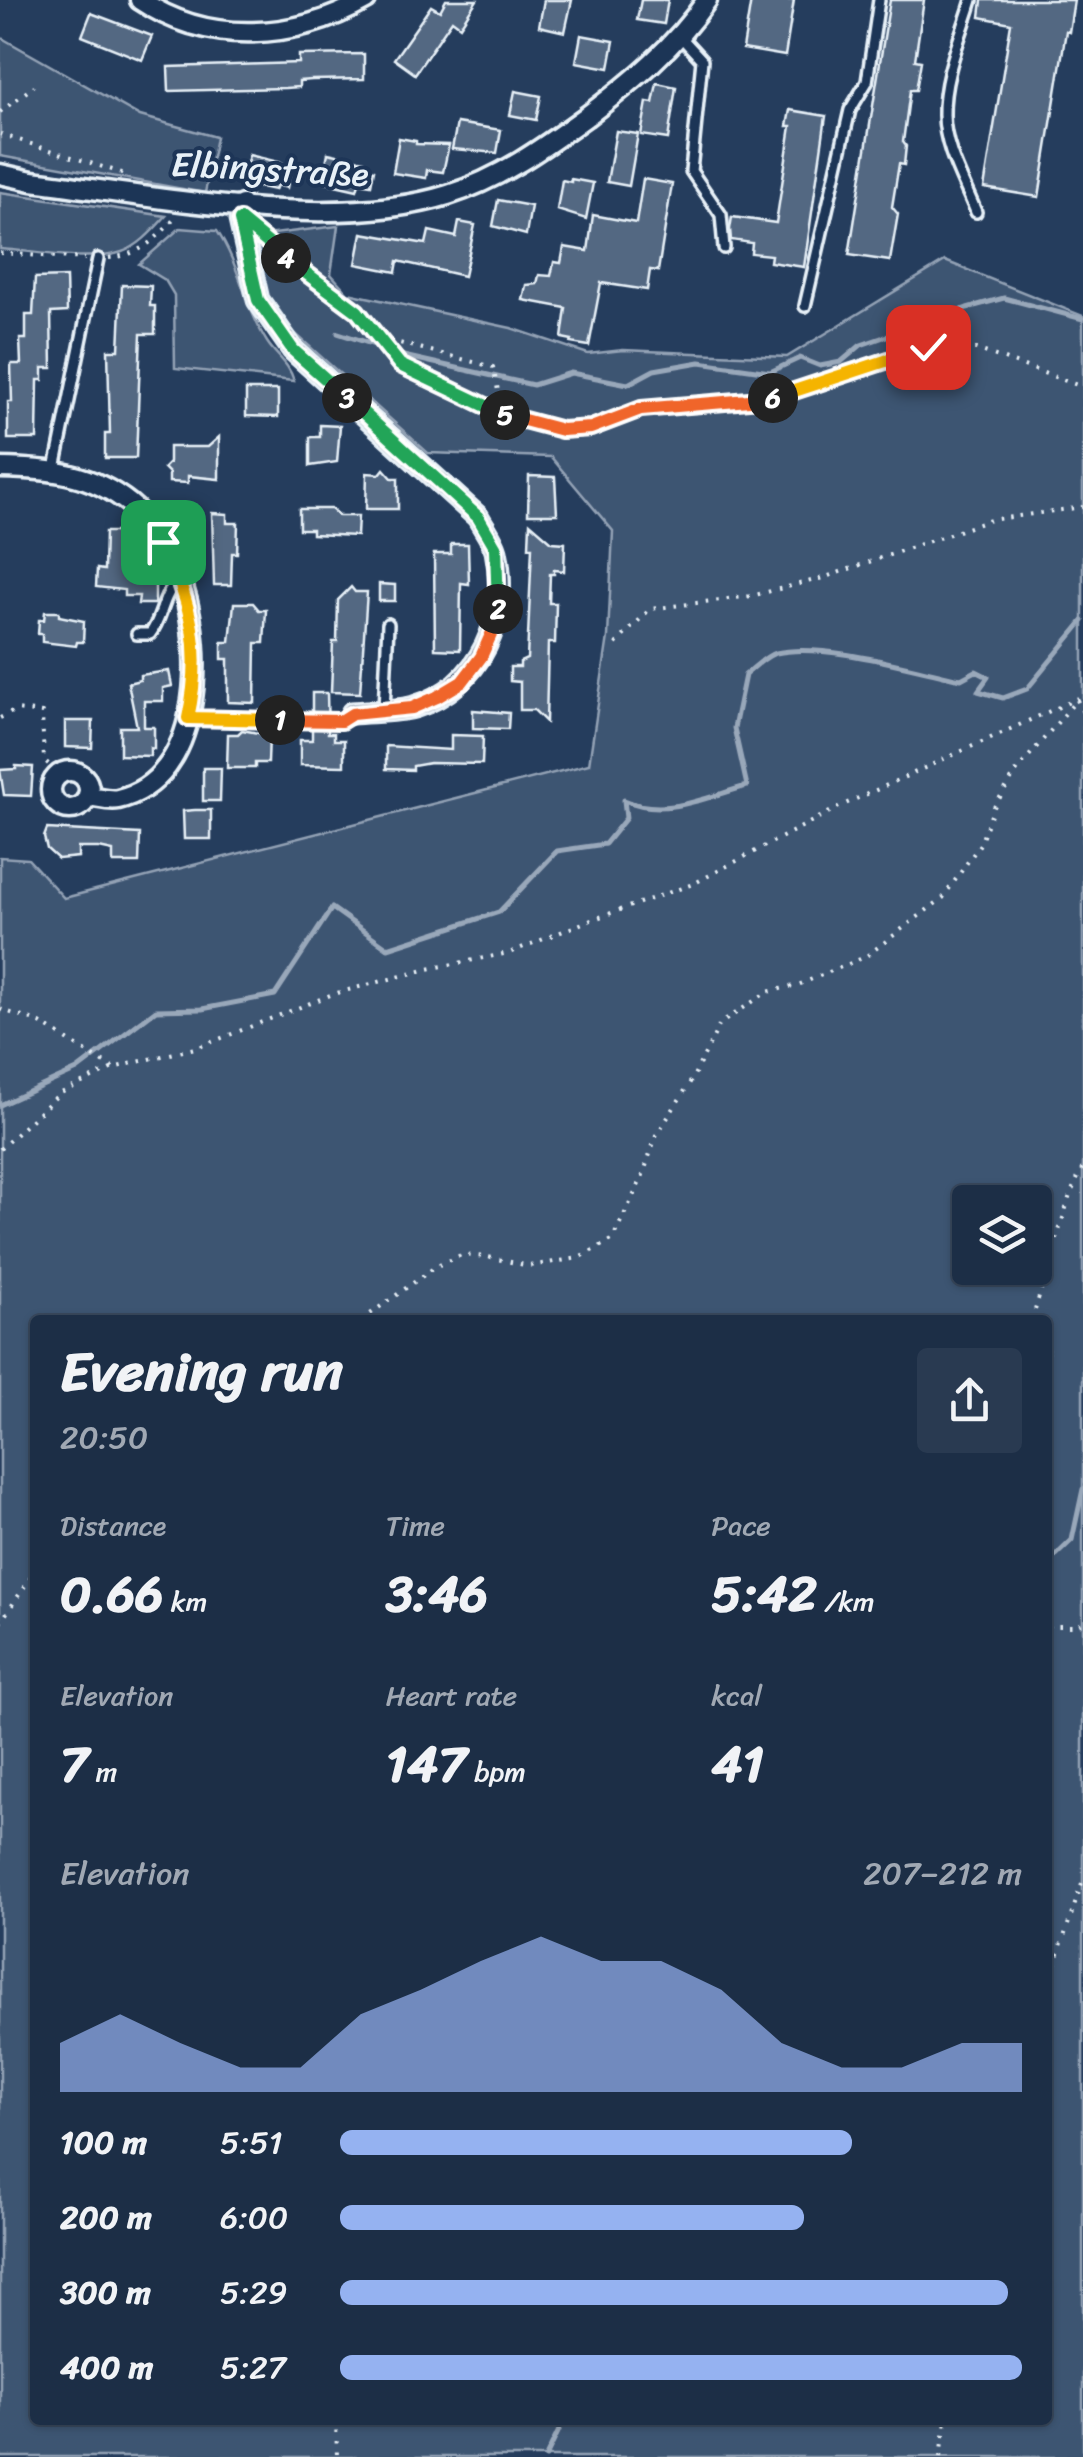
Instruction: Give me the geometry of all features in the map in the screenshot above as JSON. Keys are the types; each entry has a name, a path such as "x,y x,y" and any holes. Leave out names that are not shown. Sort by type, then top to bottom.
{"street":[{"path":"140,0 167,7 213,30 258,32 327,20 366,0"},
{"name":"Elbingstraße","path":"0,174 241,213 403,206 453,194 505,170 555,139 638,77 679,36 707,0"},
{"path":"241,213 258,300 293,350 478,517 496,548 498,619 481,657 462,682 412,708 352,714"},
{"path":"0,468 55,469 94,482 131,505 163,542 180,579 194,640 196,680 179,747 163,771 145,788 115,800 88,796"},
{"path":"69,771 85,778 88,796 72,809 57,804 51,790 59,774 69,771"}],"lane":[{"path":"804,306 850,110 867,82 879,0"},
{"path":"972,0 948,77 944,116 948,143 976,212"},
{"path":"679,36 702,60 691,171 721,215 724,248"},
{"path":"55,469 98,260"},
{"path":"137,634 150,634 164,598 180,579"},
{"path":"384,710 388,624"}],"path":[{"path":"0,112 34,86"},
{"path":"0,134 136,177"},
{"path":"241,213 357,311 400,365 504,414 562,430 591,428 641,409 782,398 928,347 976,348 1083,387"},
{"path":"376,337 493,367 504,414"},
{"path":"616,644 650,609 752,596 822,578 990,520 1083,507"},
{"path":"0,1149 59,1094 114,1068 199,1046 333,994 509,954 693,884 843,806 1083,696"},
{"path":"1077,700 1083,713"},
{"path":"369,1315 436,1267 461,1256 529,1266 579,1258 612,1240 642,1178 656,1136 691,1081 720,1024 767,992 798,985 865,957 943,898 980,844 994,807 1018,769 1077,700"},
{"path":"0,718 16,710 42,712 44,760 59,774"},
{"path":"188,718 341,721 352,714"},
{"path":"0,1009 40,1023 114,1068"},
{"path":"1034,1315 1070,1196 1083,1167"},
{"path":"0,1623 30,1578"},
{"path":"1052,1626 1076,1626 1083,1622"},
{"path":"1052,1973 1083,1880"},
{"path":"336,2425 337,2457"},
{"path":"941,2457 945,2425"}],"shaded area":[{"path":"0,37 140,116 216,137 205,193 0,156"},
{"path":"0,192 166,216 135,246 109,255 0,249"},
{"path":"338,226 331,274 348,293 511,328 588,354 623,350 787,357 945,261 1083,316 1083,2457 0,2457 0,857 28,859 64,898 589,764 608,637 613,531 551,457 428,453 258,300 257,236"},
{"path":"180,228 217,231 259,329 294,381 175,368 174,295 165,280 139,264"}],"building":[{"path":"446,0 477,0 460,26 452,20 415,74 394,59 431,6 440,11"},
{"path":"544,0 572,0 565,32 539,26"},
{"path":"641,0 668,0 664,24 637,20"},
{"path":"751,0 794,0 785,56 743,49"},
{"path":"890,0 924,0 915,60 921,61 916,90 910,90 904,165 899,164 892,207 898,214 890,261 849,255"},
{"path":"982,0 1074,0 1039,197 984,188 1011,23 980,17"},
{"path":"91,13 152,36 142,60 82,36"},
{"path":"581,35 614,41 609,68 576,62"},
{"path":"364,54 364,79 299,81 299,87 285,88 169,91 168,67 299,63 299,55"},
{"path":"657,83 676,87 668,139 641,135 647,102 653,103"},
{"path":"515,91 541,96 536,120 510,115"},
{"path":"790,110 826,116 804,267 770,262 771,255 751,253 752,243 731,240 730,229 732,217 776,223"},
{"path":"457,123 501,130 497,153 452,149"},
{"path":"616,131 638,134 629,186 607,182"},
{"path":"399,138 416,144 449,145 443,172 427,170 426,178 393,173"},
{"path":"328,153 364,161 362,167 374,170 371,185 359,183 357,190 322,182"},
{"path":"249,155 282,163 280,169 290,172 287,188 277,185 275,190 242,183"},
{"path":"643,179 672,184 658,271 650,270 647,290 601,283 589,346 571,343 572,340 562,338 566,308 523,300 526,285 537,284 539,275 551,276 554,262 561,263 564,247 588,251 593,215 636,223"},
{"path":"562,180 593,183 586,219 557,210"},
{"path":"498,200 531,206 526,235 493,226"},
{"path":"459,222 475,225 464,276 398,261 396,272 356,264 362,233 426,244 429,231 456,237"},
{"path":"66,277 67,312 51,313 52,368 43,368 43,380 38,380 37,439 8,439 11,364 21,364 20,339 26,339 26,315 33,315 35,278"},
{"path":"122,285 151,286 155,334 141,334 136,458 105,458 105,434 110,434 108,350 119,350"},
{"path":"246,390 278,390 278,417 246,416"},
{"path":"320,425 340,426 337,462 310,466 310,437 320,437"},
{"path":"219,437 219,479 188,476 188,483 169,482 169,473 164,468 169,463 169,447 208,447"},
{"path":"384,469 392,478 398,478 398,509 366,509 367,473 380,474"},
{"path":"529,476 555,477 557,514 528,514"},
{"path":"299,509 331,509 339,516 358,516 357,536 312,534 312,529 299,529"},
{"path":"212,513 227,514 227,523 238,523 231,585 214,585"},
{"path":"530,523 552,542 565,543 564,571 554,570 550,574 549,603 556,603 555,643 548,643 546,722 534,710 520,710 520,682 510,681 510,667 520,667 520,662 527,659"},
{"path":"105,532 122,532 124,571 155,572 155,604 138,604 139,596 124,596 124,590 96,587 97,569 104,570"},
{"path":"451,544 468,544 469,584 461,583 460,650 435,649 434,554 451,554"},
{"path":"379,584 395,585 395,601 379,601"},
{"path":"351,587 355,592 367,592 360,693 331,692 338,600"},
{"path":"234,603 253,603 259,610 266,610 264,643 256,643 255,703 228,702 228,659 222,659 222,642 230,642"},
{"path":"45,612 59,612 59,616 84,621 83,642 76,646 42,642 39,620 44,620"},
{"path":"169,671 172,686 163,688 163,701 144,701 144,727 154,727 154,749 150,748 150,756 120,755 120,727 137,727 128,683 140,680 140,675"},
{"path":"312,693 327,693 328,733 334,733 334,740 344,740 344,766 300,765 300,740 312,740"},
{"path":"473,710 509,713 508,729 473,728"},
{"path":"65,721 93,721 92,748 65,747"},
{"path":"242,730 269,735 268,763 255,763 255,768 227,768 228,734"},
{"path":"451,735 483,736 482,764 430,763 413,766 413,770 386,769 386,746 451,750"},
{"path":"33,767 31,796 4,795 0,770"},
{"path":"203,768 221,768 220,801 203,801"},
{"path":"211,810 211,839 184,839 183,811"},
{"path":"47,829 140,834 139,863 113,863 113,851 99,848 78,848 78,857 58,859 47,849"}],"waterway":[{"path":"399,355 533,385 571,373 628,384 654,370 700,362 770,372 800,358 820,366 841,362 861,345 1004,298 1083,319"},
{"path":"338,333 372,344"},
{"path":"0,1105 77,1070 156,1010 202,1009 275,995 332,908 388,948 499,912 557,851 605,844 626,818 624,800 639,805 670,806 747,786 734,728 745,675 772,654 843,654 961,679 976,671 988,677 978,691 1003,698 1027,689 1083,621"},
{"path":"1052,1559 1072,1540 1083,1489"},
{"path":"546,2457 562,2425"}],"route":[{"path":"163,542 183,587 194,640 196,680 188,718 341,721 352,714 412,708 462,682 481,657 498,619 496,548 478,517 293,350 258,300 240,220 357,311 400,365 504,414 562,430 591,428 641,409 782,398 928,347"}]}
